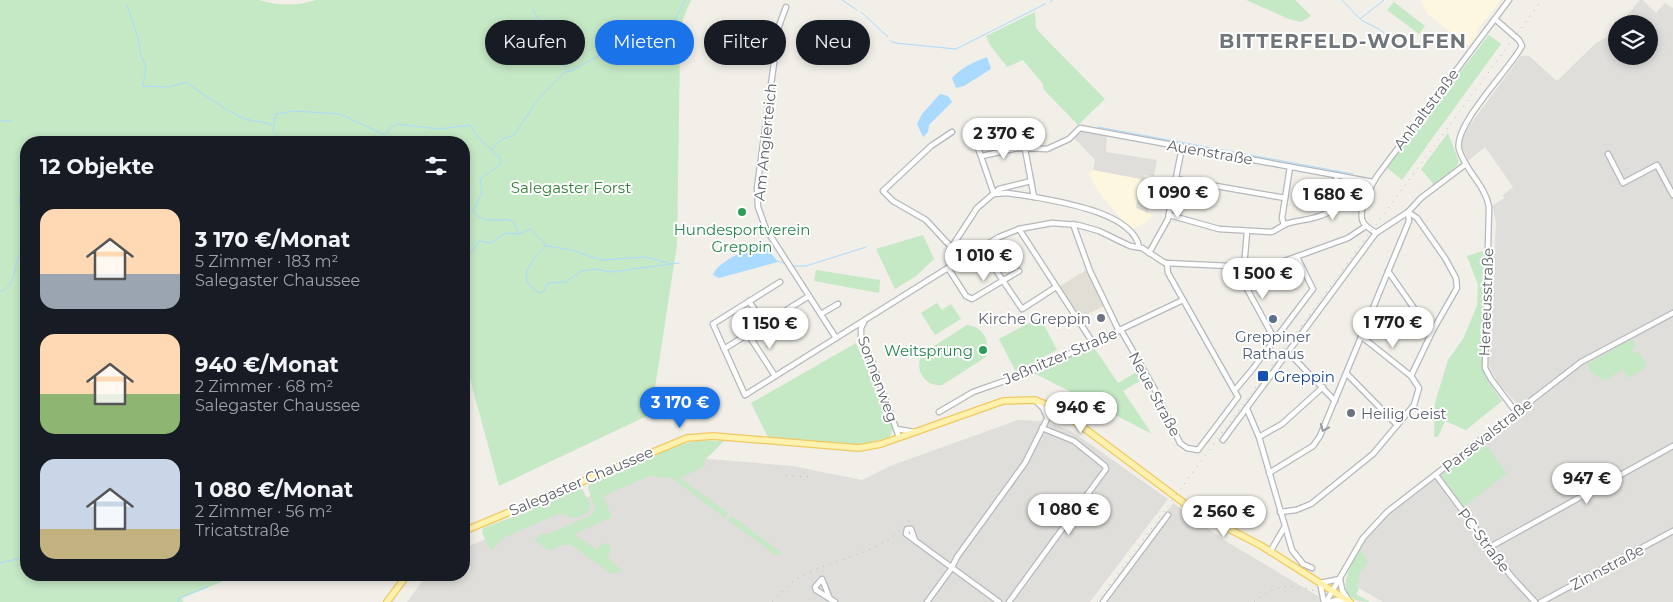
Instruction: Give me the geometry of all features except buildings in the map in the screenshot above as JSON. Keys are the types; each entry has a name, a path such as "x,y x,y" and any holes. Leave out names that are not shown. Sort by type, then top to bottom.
{"main road":[{"name":"Salegaster Chaussee","path":"470,527 677,440 706,436 859,448 915,432 1003,402 1035,400 1053,406 1196,512 1270,552 1350,602"},
{"path":"387,602 403,581"}],"street":[{"name":"Anhaltstraße","path":"1366,226 1362,220 1363,211 1379,171 1509,0"},
{"name":"Am Anglerteich","path":"786,7 779,26 757,201 770,236 836,338"},
{"name":"Heraeusstraße","path":"1495,19 1518,38 1522,46 1461,131 1459,148 1466,164 1485,192 1489,211 1484,365 1490,379 1516,412"},
{"name":"Auenstraße","path":"1025,149 1047,149 1069,139 1080,128 1373,182"},
{"path":"951,247 926,220 893,201 883,191 931,146 952,132"},
{"path":"1149,253 1164,228 1169,215 1182,147"},
{"path":"978,148 994,194"},
{"path":"982,156 1018,148 1025,149 1034,197"},
{"path":"1608,154 1623,183 1657,165 1673,195"},
{"path":"1223,440 1376,233 1408,212 1421,198 1466,164"},
{"path":"1284,225 1282,218 1290,167"},
{"path":"1169,215 1207,226 1247,232 1271,232 1279,230 1284,225 1311,221 1328,212 1337,175"},
{"path":"1176,178 1286,198"},
{"path":"1019,270 976,298 970,299 949,267 948,258 951,247 977,208 999,189 1031,181"},
{"path":"994,194 1007,193 1066,202 1100,213 1128,231 1137,241 1139,247"},
{"path":"1269,473 1313,446 1320,436 1409,221 1408,212"},
{"path":"1408,212 1417,218 1456,278 1457,288 1433,330 1411,376"},
{"path":"780,282 713,324 745,395 949,267 1018,229 1052,223 1073,224 1093,229 1124,244 1139,247 1167,263 1234,267 1270,265 1297,257 1348,238 1366,226 1376,233"},
{"name":"Neue Straße","path":"1073,224 1090,271 1120,330 1154,390 1180,443 1187,448 1200,449 1236,401 1238,397 1235,390"},
{"path":"1018,229 1093,343"},
{"path":"1244,267 1247,232"},
{"path":"981,248 1022,310 1056,287"},
{"path":"1167,263 1168,273 1235,390 1313,289 1297,257"},
{"path":"1234,267 1275,340"},
{"path":"1388,271 1425,324 1433,330"},
{"path":"724,350 809,296"},
{"name":"Jeßnitzer Straße","path":"938,412 973,392 1033,371 1183,300"},
{"path":"749,301 764,324"},
{"path":"821,314 838,304"},
{"name":"Parsevalstraße","path":"1325,602 1374,525 1588,357 1673,313"},
{"name":"Sonnenweg","path":"865,321 860,337 899,437"},
{"path":"853,328 860,337"},
{"path":"748,334 775,376"},
{"path":"1280,512 1301,509 1314,502 1373,454 1414,405 1419,388 1411,376 1362,337"},
{"path":"1289,353 1335,400"},
{"path":"1347,374 1397,425"},
{"path":"1259,438 1282,424 1323,388"},
{"path":"1035,400 1043,408 1047,417"},
{"path":"927,602 1025,463 1053,406"},
{"path":"1247,409 1259,438 1284,528 1295,555 1308,568 1312,568"},
{"path":"1009,602 1103,475 1105,466 1074,441 1042,428"},
{"path":"896,429 915,432"},
{"path":"1490,548 1673,446"},
{"name":"PC-Straße","path":"1436,475 1490,548 1534,602"},
{"path":"1103,602 1168,515"},
{"path":"1270,552 1284,528"},
{"name":"Zinnstraße","path":"1541,602 1673,531"},
{"path":"915,540 951,569 999,602"},
{"path":"1325,602 1320,583 1340,579 1342,590 1350,602"},
{"path":"1330,602 1336,600 1350,602"}],"shaded area":[{"path":"1421,0 1501,0 1477,30 1476,36 1469,46 1427,14"},
{"path":"1640,0 1643,0 1656,13 1665,3 1673,8 1673,602 1383,602 1357,587 1361,550 1370,534 1385,518 1523,411 1497,381 1489,365 1496,222 1492,206 1504,198 1503,195 1513,187 1485,147 1468,161 1461,144 1463,134 1521,56 1529,56 1557,81 1596,43 1608,37 1608,65 1658,65 1658,15 1628,15"},
{"path":"1081,130 1107,134 1106,152 1157,160 1154,176 1144,175 1147,184 1152,189 1148,213 1136,208 1141,179 1093,170 1095,160 1074,138"},
{"path":"1093,170 1142,179 1136,208 1153,215 1148,221 1131,230 1100,194 1089,175"},
{"path":"1086,270 1104,306 1080,318 1060,286"},
{"path":"1018,420 1041,421 1070,430 1168,499 1090,602 407,602 423,581 470,581 470,546 684,457 793,466 862,480 890,466"},
{"path":"1173,503 1224,540 1328,602 1100,602"}],"green space":[{"name":"Salegaster Forst","path":"0,0 259,0 288,4 316,0 691,0 683,20 595,20 595,65 680,65 677,245 651,414 499,486 470,379 470,136 20,136 20,581 223,581 182,598 183,602 0,602"},
{"path":"1246,0 1295,0 1311,16 1301,22 1289,19"},
{"path":"1394,2 1425,26 1419,34 1387,10"},
{"path":"1035,12 1036,28 1105,99 1078,125 1044,90 1043,84 1023,60 1007,67 990,45 986,36"},
{"path":"1489,35 1501,44 1402,180 1386,167"},
{"path":"1448,133 1459,162 1455,169 1435,186 1421,169"},
{"path":"923,235 934,259 916,276 895,289 876,249"},
{"path":"1486,250 1482,368 1488,381 1502,401 1466,430 1445,421 1438,437 1434,437 1435,403 1448,360 1463,339 1477,306 1478,285 1467,256"},
{"path":"816,270 880,280 879,293 814,281"},
{"path":"937,303 942,310 951,304 961,319 935,335 921,313"},
{"path":"1040,317 1057,350 1016,372 999,339"},
{"path":"967,325 973,326 982,332 987,346 986,357 942,385 936,385 925,380 919,365 923,353"},
{"path":"1632,339 1636,346 1632,349 1635,354 1639,352 1647,366 1629,378 1622,369 1605,381 1592,373 1587,364"},
{"path":"856,343 893,428 890,437 861,445 768,437 751,403"},
{"path":"1093,346 1118,383 1140,370 1145,378 1123,391 1152,434 1034,373"},
{"path":"700,440 724,441 704,461 705,466 680,478 728,513 725,518 672,478 649,476 603,496 612,517 574,534 597,550 601,543 609,545 611,550 608,558 622,571 612,574 571,545 563,545 549,551 535,540 540,534 548,534 592,515 595,507 588,488 589,483 675,446"},
{"path":"1484,443 1507,473 1464,507 1442,477 1443,474"},
{"path":"581,487 591,506 588,512 577,518 558,514 502,539 492,550 488,546 482,532 483,528 524,513 540,502"},
{"path":"732,516 782,553 777,556 728,520"},
{"path":"1370,534 1361,550 1368,563 1360,572 1357,587 1359,589 1356,594 1370,602 1356,600 1348,594 1346,585 1352,564"}],"water":[{"path":"987,57 991,69 964,86 956,88 952,78 956,74 968,65"},
{"path":"940,94 948,96 952,102 929,125 928,132 923,137 917,124 922,114"},
{"path":"763,243 778,262 719,278 713,275 715,270 727,261"}],"waterway":[{"path":"470,252 472,252 479,241 491,243 505,233 518,234 515,223 510,220 481,218 473,211 482,193 480,179 501,164 500,157 491,150 502,139 514,135 539,98 565,72 571,71 633,37 674,22 685,0"},
{"path":"842,0 857,10"},
{"path":"1342,0 1360,19 1384,0"},
{"path":"891,41 956,49 1045,4"},
{"path":"127,5 138,38 141,56 146,66 143,86 168,87 187,82 198,91 241,117 272,125"},
{"path":"533,9 540,20"},
{"path":"861,12 888,37"},
{"path":"1361,20 1379,29 1396,43"},
{"path":"565,70 568,65"},
{"path":"278,136 273,131 276,114 295,111 340,114 383,134 386,134 392,126 397,124 439,129 470,125 478,138"},
{"path":"0,121 11,121"},
{"path":"1098,127 1353,174"},
{"path":"480,139 491,149"},
{"path":"20,197 20,203"},
{"path":"518,234 531,229 546,245 531,263 526,275 527,281 540,293 544,291 548,283 566,282 582,271 595,269 611,272 679,263"},
{"path":"547,246 572,250 601,260 646,257 669,263"},
{"path":"792,266 806,266 866,247"},
{"path":"0,292 10,284 20,256"},
{"path":"777,261 786,264"},
{"path":"0,563 20,558"},
{"path":"178,602 179,598 208,587"}],"railway":[{"path":"1097,602 1542,0"},
{"path":"786,475 808,477"},
{"path":"772,602 799,577 874,547 887,540 910,520"},
{"path":"1254,602 1268,592 1283,587 1291,586 1315,591"}],"place":[{"name":"Hundesportverein Greppin","path":"742,212"},
{"name":"Kirche Greppin","path":"1101,318"},
{"name":"Greppiner Rathaus","path":"1273,319"},
{"name":"Weitsprung","path":"983,350"},
{"name":"Greppin","path":"1263,376"},
{"name":"Heilig Geist","path":"1351,413"}],"district":[{"name":"BITTERFELD-WOLFEN","path":"1343,41"}]}
